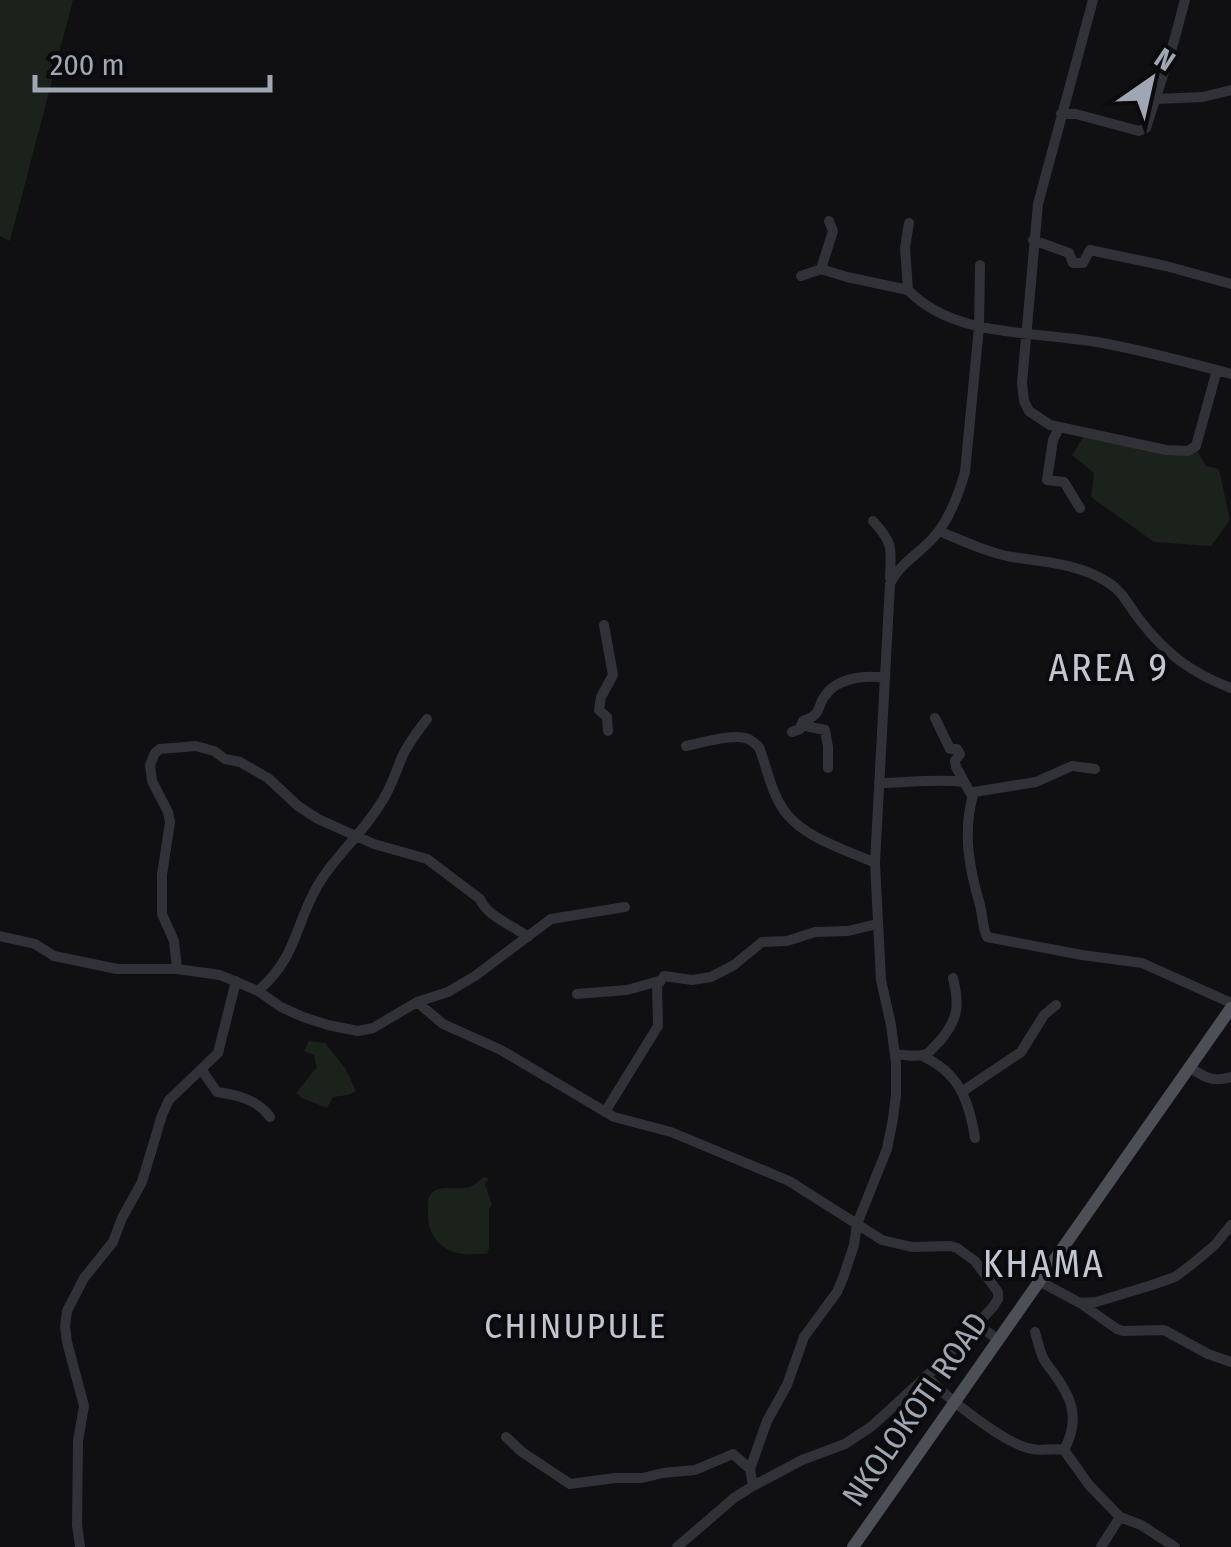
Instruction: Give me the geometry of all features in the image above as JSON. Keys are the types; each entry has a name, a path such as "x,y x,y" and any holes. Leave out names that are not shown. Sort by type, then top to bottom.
{"main road":[{"name":"NKOLOKOTI ROAD","path":"852,1547 1231,1005"}],"street":[{"path":"1093,0 1040,194 1022,383 1025,406 1034,416 1059,428 1166,450 1192,449 1217,370"},
{"path":"1061,114 1076,114 1140,131 1148,126 1184,0"},
{"path":"1156,99 1203,97 1231,90"},
{"path":"821,269 833,231 829,221"},
{"path":"908,290 905,248 909,223"},
{"path":"1033,240 1069,252 1072,263 1083,263 1090,250 1231,284"},
{"path":"890,584 895,574 939,531 960,490 978,327 980,265"},
{"path":"802,276 821,269 908,290 934,311 978,327 1096,342 1231,374"},
{"path":"1059,428 1053,440 1047,480 1064,482 1080,508"},
{"path":"753,1486 750,1469 767,1421 787,1384 804,1337 844,1278 857,1224 887,1149 896,1094 895,1054 881,980 876,863 892,550 873,521"},
{"path":"939,531 984,550 1067,565 1096,576 1120,591 1175,659 1231,688"},
{"path":"604,625 613,675 598,710 606,716 608,731"},
{"path":"828,768 824,730 796,729 821,708 824,697 848,679 886,678"},
{"path":"935,718 950,749 957,748 960,754 956,767 972,796"},
{"path":"258,992 284,963 318,885 379,807 402,755 427,719"},
{"path":"686,746 732,738 751,741 758,748 787,816 825,841 876,863"},
{"path":"177,969 174,942 162,914 162,875 170,822 154,786 150,765 160,749 196,746 240,762 262,774 318,819 374,844 428,859 480,899 490,914 528,937"},
{"path":"1096,769 1072,766 1048,778 976,790 968,832 971,874 982,910 984,934 1142,963 1209,991 1231,1005"},
{"path":"879,783 940,779 964,782"},
{"path":"0,936 35,944 54,956 116,969 177,969 214,974 236,981 303,1017 351,1030 373,1028 416,1002 448,992 551,920 625,907"},
{"path":"577,994 628,990 664,976 692,980 711,977 734,965 762,942 877,924"},
{"path":"922,1056 930,1053 956,1020 953,978"},
{"path":"80,1547 78,1441 84,1406 67,1342 67,1311 84,1278 112,1242 142,1182 165,1107 175,1092 218,1053 236,981"},
{"path":"605,1112 641,1050 654,1036 659,1016 659,981"},
{"path":"416,1002 443,1024 501,1050 605,1112 624,1121 671,1132 776,1176 882,1240 912,1247 950,1246 965,1253 998,1292 993,1307 872,1426 845,1444 802,1460 753,1486 677,1547"},
{"path":"962,1091 1021,1052 1044,1015 1056,1005"},
{"path":"895,1054 922,1056 950,1074 966,1098 975,1138"},
{"path":"1189,1067 1207,1079 1231,1078"},
{"path":"201,1069 217,1092 264,1106 270,1117"},
{"path":"1080,1303 1096,1302 1175,1278 1216,1245 1231,1225"},
{"path":"1039,1281 1117,1329 1164,1330 1231,1362"},
{"path":"977,1324 996,1339"},
{"path":"1035,1332 1044,1361 1065,1386 1073,1413 1064,1450"},
{"path":"926,1376 953,1403 1023,1446 1064,1450"},
{"path":"506,1437 570,1484 695,1470 733,1454 750,1469"},
{"path":"1064,1450 1118,1525"},
{"path":"1118,1525 1141,1525 1175,1547"},
{"path":"1101,1547 1118,1525"}],"shaded area":[{"path":"0,0 73,0 10,241 0,236"},
{"path":"1084,436 1197,451 1206,466 1219,469 1230,520 1211,546 1154,542 1091,497 1094,473 1072,455"},
{"path":"309,1041 325,1043 345,1068 356,1091 333,1097 327,1108 296,1093 317,1067 314,1055 304,1051"},
{"path":"484,1177 489,1179 485,1184 492,1205 487,1254 449,1250 431,1231 430,1195 440,1189 471,1186"}],"district":[{"name":"AREA 9","path":"1109,668"},
{"name":"KHAMA","path":"1044,1264"},
{"name":"CHINUPULE","path":"576,1326"}]}
